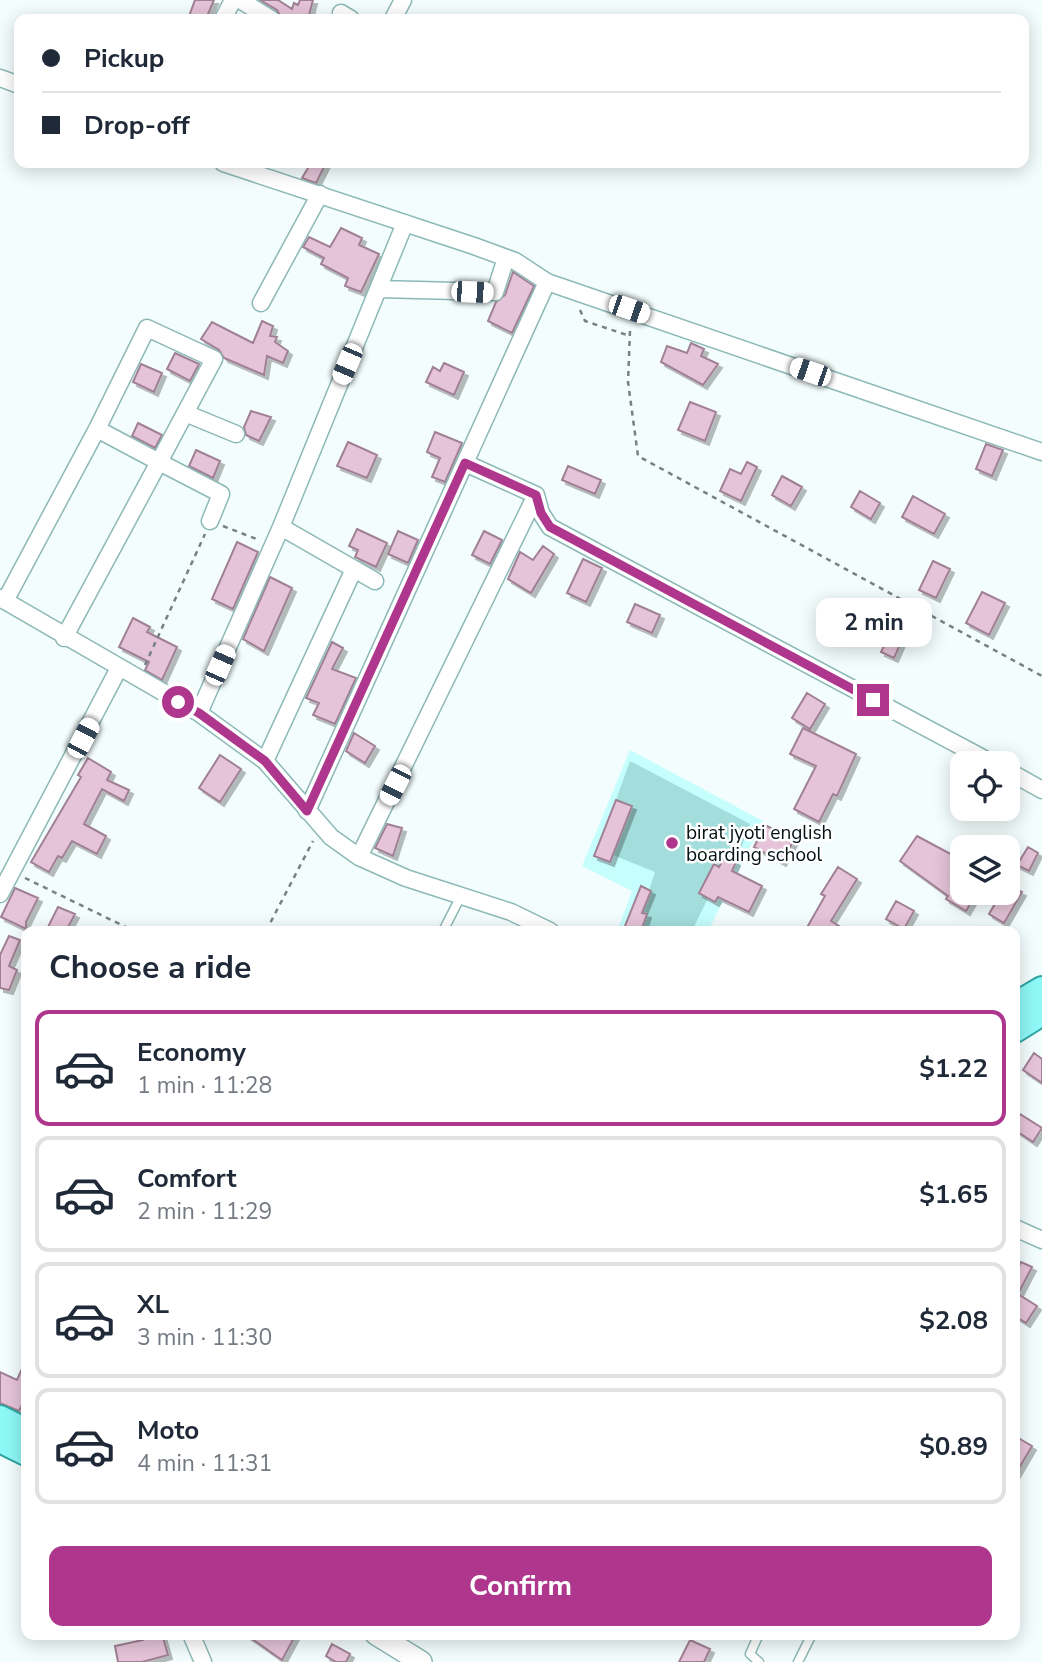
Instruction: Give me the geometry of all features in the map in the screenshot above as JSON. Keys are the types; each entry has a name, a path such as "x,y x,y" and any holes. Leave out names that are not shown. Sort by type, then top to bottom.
{"main road":[{"path":"1020,1002 1042,989"},
{"path":"1020,1027 1042,1013"},
{"path":"0,1418 21,1428"},
{"path":"0,1440 21,1450"}],"street":[{"path":"240,0 263,14"},
{"path":"253,168 506,258 547,282 1042,452"},
{"path":"261,303 320,194"},
{"path":"199,713 274,546 405,223"},
{"path":"379,289 495,292 506,258"},
{"path":"307,811 547,282"},
{"path":"64,638 214,359 147,328 97,429 3,600 64,638 199,713 265,761 331,837 359,857 406,878 511,912 540,926"},
{"path":"185,412 236,434"},
{"path":"97,429 221,494 210,521"},
{"path":"465,463 536,495"},
{"path":"536,495 541,513 550,527 970,751"},
{"path":"359,857 536,495"},
{"path":"281,527 375,581"},
{"path":"265,761 354,569"},
{"path":"0,894 119,668"},
{"path":"1020,778 1042,790"},
{"path":"1020,1230 1042,1240"},
{"path":"194,1640 203,1662"},
{"path":"386,1640 421,1662"}],"lane":[{"path":"446,926 461,896"},
{"path":"756,1640 750,1654 758,1662"},
{"path":"797,1662 809,1640"}],"path":[{"path":"580,293 580,313 585,321 630,336"},
{"path":"630,331 628,382 638,456 1042,676"},
{"path":"137,680 210,521 274,546"},
{"path":"269,926 322,824"},
{"path":"12,872 124,926"}],"shaded area":[{"name":"birat jyoti english boarding school","path":"630,750 763,821 710,926 619,926 632,891 582,866"},
{"name":"birat jyoti english boarding school","path":"630,761 750,824 736,862 725,856 719,867 714,865 699,893 708,898 694,926 643,926 647,915 642,913 655,872 613,855 632,806 616,800"}],"building":[{"path":"195,0 214,0 208,14 190,14"},
{"path":"260,0 278,0 292,9 294,3 298,5 300,0 313,0 309,14 279,14"},
{"path":"308,168 324,168 316,183 302,178"},
{"path":"341,228 362,238 359,245 379,254 361,292 345,286 348,278 321,264 324,258 303,247 309,237 330,247"},
{"path":"513,272 534,286 512,333 488,321 496,302 505,295"},
{"path":"262,321 273,326 270,336 277,337 275,342 288,351 283,363 267,356 264,375 224,358 219,350 201,339 212,322 253,343"},
{"path":"691,343 704,349 701,356 718,364 703,385 661,362 667,346 687,353"},
{"path":"175,353 199,364 190,381 167,369"},
{"path":"444,363 464,372 454,395 426,382 433,367 440,371"},
{"path":"141,364 162,373 154,392 133,382"},
{"path":"690,402 716,412 705,441 678,430"},
{"path":"251,411 271,417 259,441 246,435 244,427"},
{"path":"138,423 162,435 155,448 132,436"},
{"path":"435,432 462,443 445,482 432,477 440,458 427,452"},
{"path":"348,442 377,455 367,478 337,466"},
{"path":"986,444 1003,450 992,476 976,469"},
{"path":"196,450 220,461 213,478 189,466"},
{"path":"747,462 757,467 741,501 720,491 730,469 741,474"},
{"path":"568,466 601,480 595,494 562,480"},
{"path":"782,476 802,487 791,506 772,495"},
{"path":"860,491 880,503 871,519 851,507"},
{"path":"913,496 945,514 934,534 902,517"},
{"path":"357,529 387,543 376,567 355,557 358,550 349,546"},
{"path":"398,531 418,540 408,563 388,554"},
{"path":"484,531 502,540 490,564 472,555"},
{"path":"237,542 258,552 233,609 212,599"},
{"path":"543,546 554,554 531,593 508,579 520,552 533,560"},
{"path":"583,559 602,568 586,602 567,593"},
{"path":"933,561 950,569 936,598 919,590"},
{"path":"270,577 292,588 264,651 243,639"},
{"path":"982,592 1005,603 989,635 966,623"},
{"path":"635,604 660,615 652,633 627,622"},
{"path":"891,613 910,622 894,658 881,652 885,644 879,642"},
{"path":"133,618 150,627 147,632 177,647 162,680 145,670 149,662 119,647"},
{"path":"332,642 343,648 332,669 356,678 335,724 313,715 319,703 306,698"},
{"path":"807,693 825,704 810,729 792,718"},
{"path":"803,728 856,754 837,796 833,794 819,822 794,809 816,766 790,754"},
{"path":"354,733 375,746 365,763 346,751"},
{"path":"220,755 241,769 220,802 199,788"},
{"path":"88,758 111,772 107,780 129,790 124,801 102,789 84,824 106,836 97,854 72,841 62,858 58,856 49,872 31,862 81,777 78,775"},
{"path":"616,800 632,806 610,862 594,856"},
{"path":"387,824 402,828 393,856 375,848"},
{"path":"765,825 794,840 782,862 754,847"},
{"path":"917,836 950,854 950,901 946,899 948,896 900,861"},
{"path":"1028,847 1038,853 1029,871 1020,866 1020,860"},
{"path":"725,856 736,862 732,871 762,886 749,912 718,897 715,902 699,893 714,864 719,867"},
{"path":"838,867 857,879 831,921 839,926 808,926 825,896 821,894"},
{"path":"641,886 651,891 642,913 647,914 643,926 625,926"},
{"path":"15,888 38,898 26,926 21,927 1,917"},
{"path":"896,901 914,911 906,926 899,926 886,919"},
{"path":"956,905 969,905 966,911"},
{"path":"994,905 1014,905 1004,923 989,914"},
{"path":"58,907 75,914 69,926 48,926"},
{"path":"9,936 20,940 9,966 17,970 9,990 0,988 0,955"},
{"path":"1034,1053 1042,1059 1042,1083 1023,1070"},
{"path":"1020,1114 1042,1128 1033,1142 1020,1133"},
{"path":"1021,1262 1032,1267 1020,1290"},
{"path":"1020,1295 1037,1306 1026,1323 1020,1319"},
{"path":"21,1371 19,1411 0,1403 0,1372 17,1380"},
{"path":"1020,1439 1032,1446 1020,1466"},
{"path":"143,1640 164,1640 168,1655 142,1662 118,1662 115,1646"},
{"path":"254,1640 293,1640 282,1660"},
{"path":"690,1640 710,1649 704,1662 679,1662"},
{"path":"332,1644 350,1654 346,1662 336,1662 326,1656"}],"place":[{"name":"birat jyoti english boarding school","path":"672,843"}],"route":[{"path":"178,702 199,713 265,761 307,811 465,463 536,495 541,513 550,527 873,700"}]}
